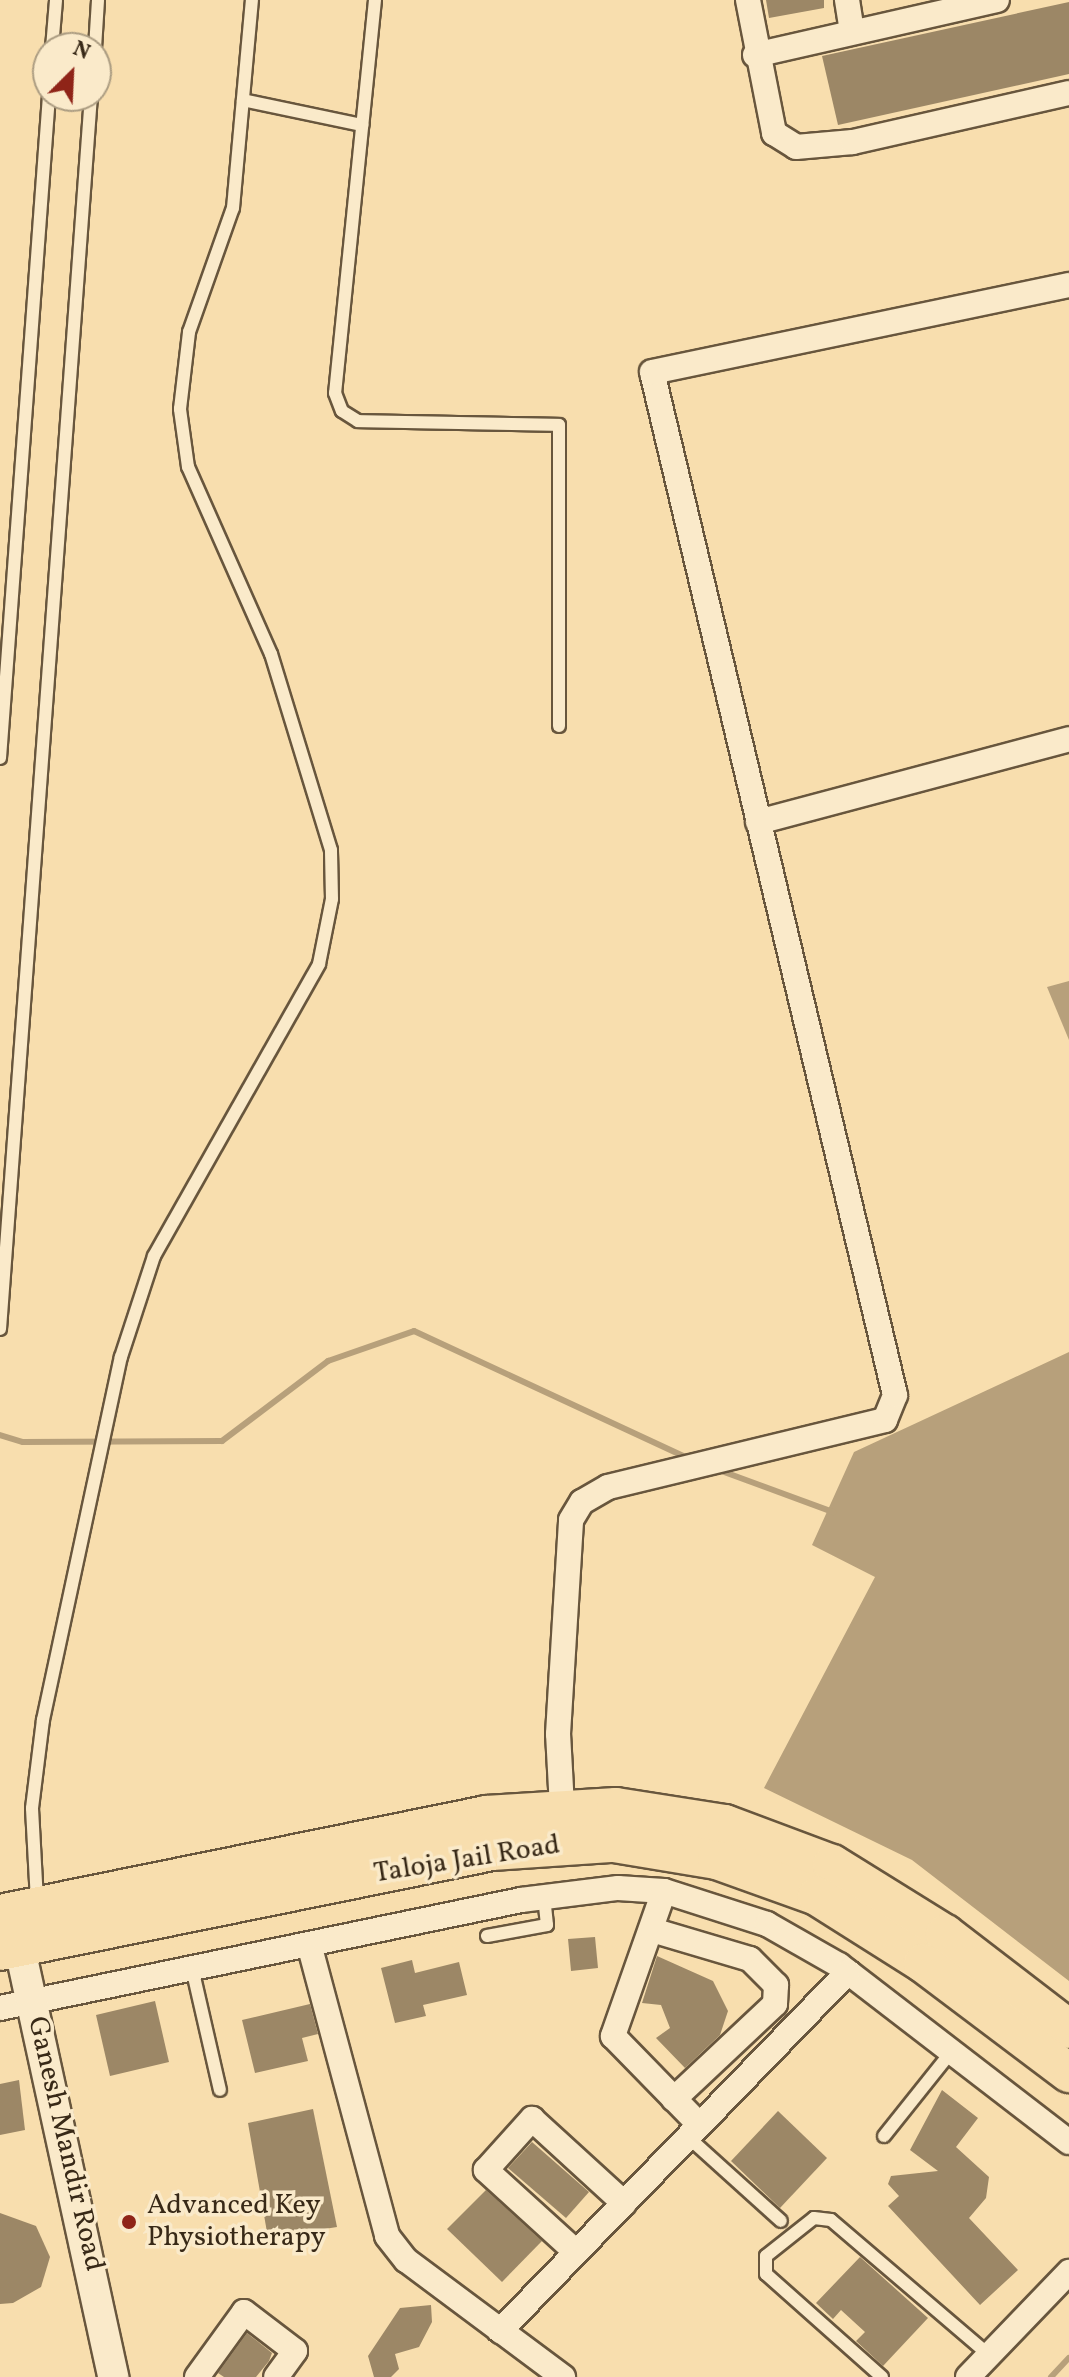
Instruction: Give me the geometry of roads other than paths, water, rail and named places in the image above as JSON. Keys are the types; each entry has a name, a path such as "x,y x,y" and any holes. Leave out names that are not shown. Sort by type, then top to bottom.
{"main road":[{"name":"Taloja Jail Road","path":"26,1927 486,1815 562,1807 686,1816 756,1833 832,1864 921,1918 1069,2029"},
{"name":"Taloja Jail Road","path":"26,1927 492,1851 580,1842 649,1847 745,1867 852,1915 1069,2073"}],"street":[{"path":"748,0 755,55 774,133 796,147 853,142 1069,93"},
{"path":"847,0 852,32"},
{"path":"755,55 997,0"},
{"path":"562,1807 558,1734 571,1520 582,1502 608,1487 885,1420 895,1395 652,372 1069,285"},
{"path":"758,822 1069,739"},
{"path":"664,1891 613,2036 674,2099 694,2130"},
{"path":"0,2008 544,1897 664,1891 767,1924 848,1972 1069,2142"},
{"name":"Ganesh Mandir Road","path":"26,1927 33,2001 113,2377"},
{"path":"652,1930 750,1959 776,1985 775,2004 674,2099"},
{"path":"309,1944 387,2236 406,2260 563,2377"},
{"path":"500,2331 619,2198 694,2130 848,1972"},
{"path":"572,2247 486,2170 532,2119 619,2198"},
{"path":"968,2377 1069,2272"},
{"path":"197,2377 244,2312 295,2351 276,2377"}],"lane":[{"path":"53,32 56,0"},
{"path":"96,32 98,0"},
{"path":"26,1927 32,1808 43,1720 121,1357 154,1256 319,964 332,899 331,850 271,654 188,467 180,409 189,332 233,208 252,0"},
{"path":"375,0 335,393 358,421 559,425 559,726"},
{"path":"243,100 362,125"},
{"path":"0,758 48,112"},
{"path":"0,1329 90,112"},
{"path":"487,1936 547,1925 544,1897"},
{"path":"192,1968 220,2090"},
{"path":"884,2136 951,2052"},
{"path":"694,2130 781,2221"},
{"path":"882,2377 766,2274 766,2256 814,2218 831,2220 989,2355"}],"waterway":[{"path":"0,1435 23,1442 222,1441 328,1361 414,1331 690,1459"},
{"path":"716,1469 833,1512"},
{"path":"1051,2377 1069,2358"}],"place":[{"name":"Advanced Key Physiotherapy","path":"129,2222"}]}
